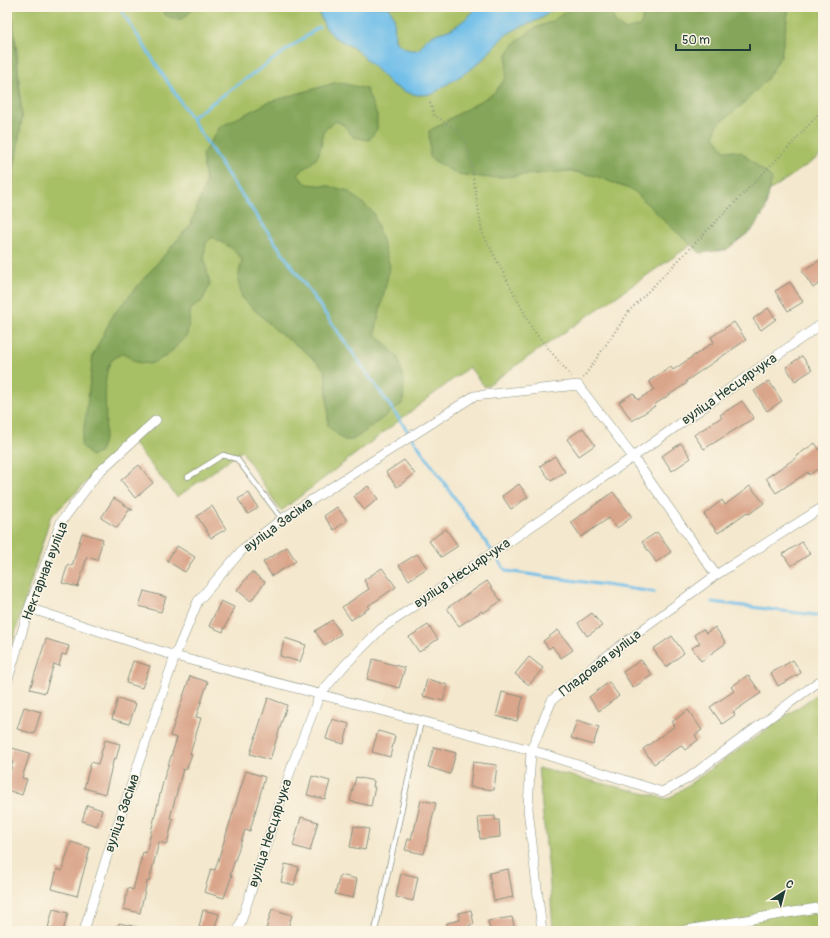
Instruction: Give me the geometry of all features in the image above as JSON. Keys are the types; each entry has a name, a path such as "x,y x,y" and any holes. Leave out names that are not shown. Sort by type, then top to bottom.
{"street":[{"name":"вуліца Несцярчука","path":"238,931 293,763 320,694 345,665 381,629 633,457 823,323"},
{"path":"578,385 633,457 716,576"},
{"name":"вуліца Засіма","path":"84,931 106,859 175,656 198,601 243,549 282,519 474,396 578,385"},
{"name":"Нектарная вуліца","path":"7,683 29,608 61,522 98,473 156,420"},
{"name":"Пладовая вуліца","path":"542,931 528,809 531,750 552,700 596,664 716,576 823,507"},
{"path":"29,608 175,656 531,750 662,792 687,779 818,682 823,682"},
{"path":"681,931 823,907"}],"lane":[{"path":"188,478 223,455 237,459 282,519"},
{"path":"375,931 421,721"}],"path":[{"path":"430,103 434,115 456,130 466,140 482,232 533,330 578,385 630,310 789,147 823,109"}],"green space":[{"path":"7,7 10,7 13,21 22,118 7,214 7,153 9,139 7,134"},
{"path":"10,7 823,7 823,154 485,387 469,367 281,511 242,451 177,497 130,439 50,518 7,660 7,214 22,118 17,51"},
{"path":"159,7 193,7 185,17 176,19 167,16"},
{"path":"571,7 610,7 615,23 626,30 641,25 645,7 789,7 781,56 767,79 743,104 717,125 714,136 724,150 741,152 772,178 765,211 752,230 726,250 700,253 634,191 596,176 570,171 490,178 457,174 430,158 429,131 494,93 506,78 507,54 514,44 533,29 553,21"},
{"path":"338,82 366,89 377,115 377,129 369,140 353,137 344,125 336,121 323,131 319,154 298,176 307,184 329,186 348,191 373,212 390,266 375,333 398,358 404,382 403,403 353,440 344,440 328,426 325,370 307,353 277,331 242,298 238,279 242,259 230,247 212,237 206,243 204,257 210,285 202,301 191,309 187,335 168,355 150,364 136,362 123,353 112,360 106,379 106,417 103,442 99,453 91,456 81,445 93,355 113,315 191,224 206,182 202,155 220,127 269,102"},
{"path":"823,690 823,931 553,931 549,873 538,768 668,799"}],"water":[{"path":"318,7 389,7 394,17 395,41 404,48 409,50 417,50 431,36 455,27 478,7 556,7 540,19 516,29 504,36 483,59 470,70 433,94 418,95 406,92 392,85 356,49 334,37 325,27"}],"building":[{"path":"823,258 823,281 813,288 802,271"},
{"path":"790,282 803,302 788,311 775,291"},
{"path":"768,308 776,319 761,330 753,319"},
{"path":"734,322 746,340 686,381 687,383 632,421 619,402 633,393 638,400 654,389 649,381 671,367 673,370 714,342 711,337"},
{"path":"802,356 812,370 795,381 786,367"},
{"path":"769,381 782,401 767,411 754,391"},
{"path":"742,401 754,418 704,449 694,435 722,417 720,415"},
{"path":"583,428 595,445 579,456 567,439"},
{"path":"681,443 691,458 672,471 662,456"},
{"path":"815,443 823,455 823,465 809,475 808,472 776,493 766,478"},
{"path":"555,456 565,472 551,481 540,466"},
{"path":"404,460 415,474 397,487 386,472"},
{"path":"139,465 153,483 135,498 121,480"},
{"path":"519,484 528,497 511,509 502,496"},
{"path":"368,486 378,499 364,510 354,496"},
{"path":"750,486 764,503 749,514 747,512 718,533 704,514 722,500 725,505"},
{"path":"613,492 632,517 617,528 609,518 581,537 571,522"},
{"path":"249,493 258,508 248,514 238,499"},
{"path":"114,498 133,510 129,510 117,528 101,518"},
{"path":"212,506 226,529 211,538 197,516"},
{"path":"337,507 347,520 334,530 324,516"},
{"path":"446,529 458,546 441,557 429,541"},
{"path":"657,532 671,552 656,562 642,542"},
{"path":"82,533 103,539 97,560 87,557 78,587 62,583 68,564 72,566"},
{"path":"802,542 810,554 791,566 783,554"},
{"path":"177,546 195,557 185,572 167,561"},
{"path":"287,547 296,561 272,576 263,562"},
{"path":"417,554 427,568 409,580 399,565"},
{"path":"382,568 396,587 368,606 369,608 351,620 342,607 369,589 364,580"},
{"path":"252,572 265,582 251,601 237,590"},
{"path":"487,581 501,601 459,626 447,608"},
{"path":"144,591 166,597 161,612 139,606"},
{"path":"221,601 234,607 223,632 209,626"},
{"path":"592,613 602,626 587,636 578,623"},
{"path":"332,620 341,634 325,645 315,631"},
{"path":"428,625 438,639 419,652 409,637"},
{"path":"715,627 726,643 701,661 692,648 700,643 694,635 703,629 706,633"},
{"path":"558,630 573,650 561,658 552,646 549,649 543,641"},
{"path":"672,636 684,653 666,667 653,649"},
{"path":"285,638 306,645 300,662 280,656"},
{"path":"46,639 69,646 66,655 62,654 59,666 54,664 45,693 30,689"},
{"path":"529,657 543,668 529,685 515,674"},
{"path":"373,659 405,668 399,688 367,679"},
{"path":"641,660 652,675 633,688 623,672"},
{"path":"793,660 801,673 778,686 771,673"},
{"path":"133,661 150,666 142,688 126,683"},
{"path":"748,675 761,693 733,712 735,715 722,724 710,707 734,691 731,687"},
{"path":"190,676 208,682 196,717 201,718 190,754 192,754 186,770 183,769 170,818 173,819 167,844 159,842 149,882 147,881 140,913 123,909 128,888 133,890 143,852 146,853 164,778 177,738 170,736"},
{"path":"427,679 448,685 443,701 423,696"},
{"path":"609,682 619,696 599,711 589,697"},
{"path":"502,692 523,697 517,721 496,716"},
{"path":"118,698 136,704 129,724 112,719"},
{"path":"268,698 287,705 270,760 250,754"},
{"path":"24,707 41,712 34,734 17,729"},
{"path":"688,710 702,730 695,735 698,740 685,750 681,745 654,764 643,749 675,726 672,722"},
{"path":"332,719 349,724 344,744 326,739"},
{"path":"577,720 599,727 593,745 571,738"},
{"path":"378,731 395,736 390,757 372,752"},
{"path":"105,740 120,744 116,759 114,758 105,794 84,788 91,762 98,764"},
{"path":"434,747 456,753 450,774 428,767"},
{"path":"12,748 30,753 22,778 27,779 22,795 7,790 7,782 13,762 8,761"},
{"path":"473,762 497,765 494,790 470,787"},
{"path":"246,771 265,777 250,831 245,830 224,898 204,892 211,869 215,870"},
{"path":"312,776 330,781 325,799 307,795"},
{"path":"356,777 374,781 373,787 375,787 371,806 350,801"},
{"path":"421,800 436,803 424,854 405,850 408,839 411,839 414,831"},
{"path":"87,805 102,810 97,826 82,821"},
{"path":"495,816 495,820 499,820 500,837 480,839 478,817"},
{"path":"301,817 318,822 310,851 293,846"},
{"path":"354,826 369,829 365,850 350,847"},
{"path":"71,842 90,848 77,896 52,889 57,869 62,871"},
{"path":"285,864 299,867 294,885 281,882"},
{"path":"508,869 513,897 494,901 489,873"},
{"path":"401,873 418,877 413,901 396,897"},
{"path":"340,875 357,879 353,898 335,894"},
{"path":"53,909 68,913 63,931 48,928"},
{"path":"272,909 292,915 287,931 271,931 266,929"},
{"path":"203,910 219,914 214,930 199,927"},
{"path":"471,910 474,924 469,925 470,931 449,931 447,923 460,920 459,913"},
{"path":"512,917 515,931 490,931 488,921"},
{"path":"119,923 141,928 140,931 117,931"}],"waterway":[{"path":"119,7 230,178 506,571 654,592"},
{"path":"191,118 319,27"},
{"path":"712,602 823,616"}]}
